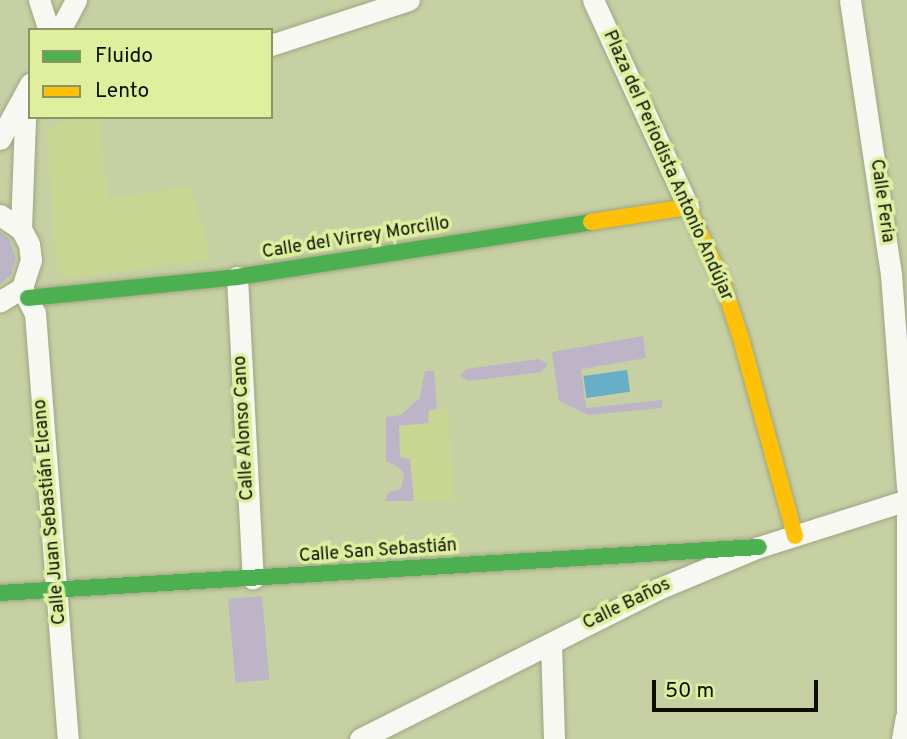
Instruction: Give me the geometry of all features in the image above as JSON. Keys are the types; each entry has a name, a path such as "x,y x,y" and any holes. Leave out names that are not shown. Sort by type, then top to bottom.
{"street":[{"path":"39,0 48,28"},
{"path":"61,28 76,0"},
{"path":"273,44 410,0"},
{"name":"Plaza del Periodista Antonio Andújar","path":"593,0 722,281 795,536"},
{"name":"Calle Feria","path":"850,0 891,274 907,488"},
{"path":"0,139 28,88"},
{"path":"21,229 28,113"},
{"name":"Calle del Virrey Morcillo","path":"25,293 237,277 688,207"},
{"path":"0,215 21,229 29,243 31,260 25,293 0,301"},
{"name":"Calle Alonso Cano","path":"237,277 253,579"},
{"name":"Calle Juan Sebastián Elcano","path":"25,293 35,313 68,739"},
{"name":"Calle Baños","path":"360,739 657,589 759,547 907,500"},
{"path":"902,739 907,718 907,515"},
{"name":"Calle San Sebastián","path":"0,593 759,547"},
{"path":"551,643 554,739"}],"shaded area":[{"path":"76,119 98,119 109,198 190,187 212,259 66,279 56,270 47,134 56,125"},
{"path":"0,232 9,239 16,258 10,276 0,284"},
{"path":"643,336 646,358 581,369 586,408 663,400 661,408 588,415 559,401 552,352"},
{"path":"539,359 548,364 541,372 469,381 460,376 466,369"},
{"path":"425,371 434,371 437,409 429,410 428,423 399,426 400,457 410,459 414,501 385,501 389,492 401,489 404,475 399,467 386,461 386,417 401,415 420,397"},
{"path":"448,407 454,499 414,501 410,459 400,457 399,425 428,423 429,410"},
{"path":"262,596 269,680 235,683 228,599"}],"water":[{"path":"627,370 630,392 586,398 583,376"}],"traffic: fast":[{"path":"28,298 237,277 591,222"},
{"path":"0,593 759,547"}],"traffic: slow":[{"path":"591,222 688,207 722,281 742,342 795,536"}]}
